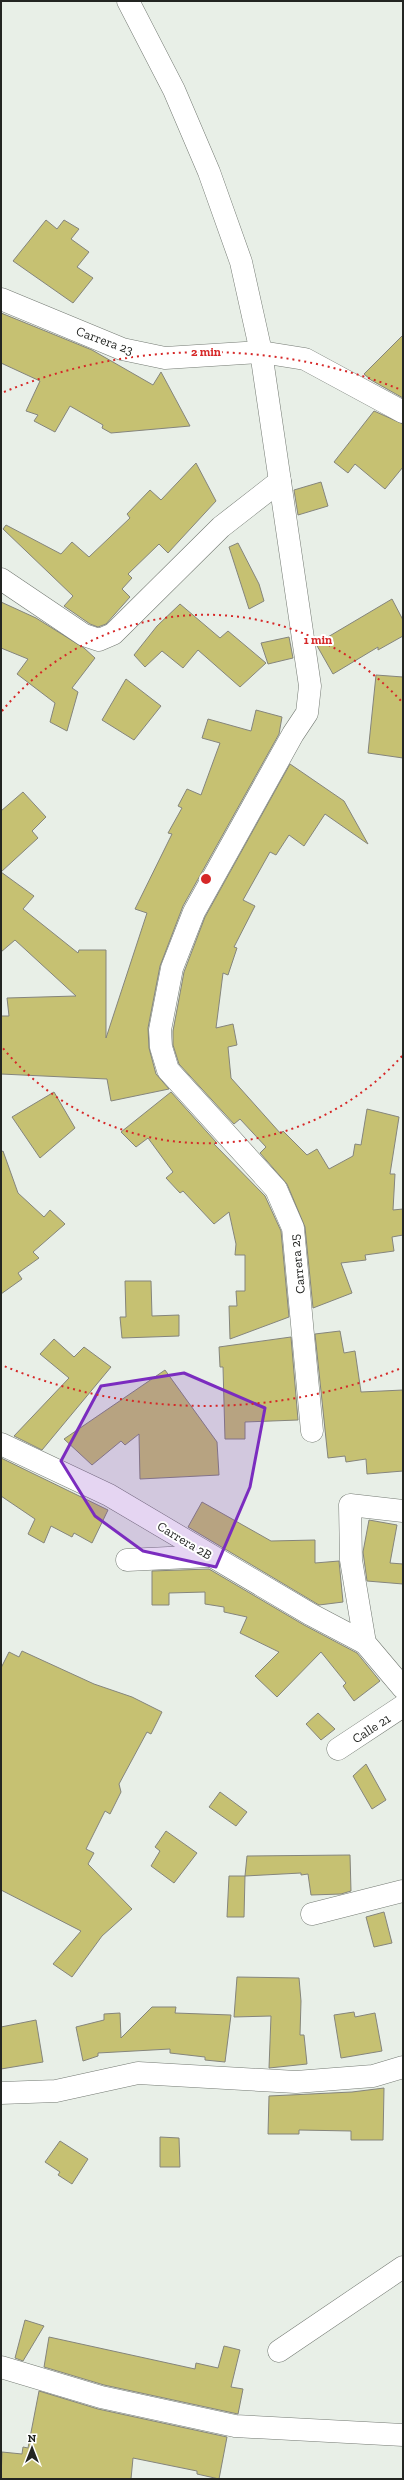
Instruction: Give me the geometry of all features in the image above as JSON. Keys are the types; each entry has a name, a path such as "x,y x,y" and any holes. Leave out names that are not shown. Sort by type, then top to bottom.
{"street":[{"name":"Carrera 25","path":"128,1 174,90 209,172 242,262 261,352 310,686 307,713 293,734 194,912 172,968 160,1030 161,1047 168,1070 276,1189 293,1228 312,1431"},
{"name":"Carrera 23","path":"1,299 122,349 158,356 261,352 305,359 403,412"},
{"path":"1,579 84,635 99,640 113,634 221,527 280,481"},
{"name":"Carrera 2B","path":"1,1444 109,1495 310,1614 365,1643"},
{"path":"403,1511 350,1504 351,1560 365,1643 403,1688"},
{"path":"127,1560 210,1556"},
{"name":"Calle 21","path":"338,1749 403,1706"},
{"path":"312,1914 403,1891"},
{"path":"1,2093 56,2091 138,2073 296,2082 372,2076 403,2067"},
{"path":"279,2351 403,2267"},
{"path":"1,2367 101,2397 235,2426 403,2435"}],"highlighted area":[{"path":"184,1373 265,1408 250,1487 216,1567 143,1551 95,1516 61,1461 101,1386"}],"building":[{"path":"46,220 57,229 64,220 79,229 71,239 89,252 77,267 93,278 73,303 13,261"},
{"path":"1,313 92,350 153,385 161,372 190,426 111,433 102,428 103,425 70,406 55,432 34,421 38,415 26,411 40,381 1,363"},
{"path":"403,335 403,398 371,380 364,374"},
{"path":"374,411 403,424 403,467 385,489 355,464 348,473 334,462"},
{"path":"196,463 216,501 168,553 159,544 128,574 132,578 122,589 130,597 106,624 98,627 90,624 64,606 73,596 3,529 6,525 61,554 72,542 89,557 130,518 127,514 150,490 161,500"},
{"path":"321,482 328,506 298,515 294,490"},
{"path":"238,543 259,584 264,601 249,609 229,547"},
{"path":"392,599 403,620 403,636 378,650 378,647 333,674 316,644"},
{"path":"1,602 36,618 84,648 95,658 72,688 78,692 67,731 50,722 55,703 17,674 28,659 1,648"},
{"path":"180,604 220,638 228,631 266,663 240,687 198,650 183,668 162,651 145,667 134,655 157,626"},
{"path":"289,637 293,658 268,664 261,643"},
{"path":"376,675 403,677 403,758 368,753"},
{"path":"126,679 161,706 134,740 102,720"},
{"path":"256,710 282,717 279,734 183,906 160,966 148,1028 149,1048 156,1074 169,1089 111,1101 107,1079 1,1074 1,1016 9,1016 7,998 76,996 15,940 1,952 1,872 34,896 23,909 78,953 79,950 106,950 106,1038 147,913 135,909 172,834 168,833 182,808 178,806 187,789 201,795 220,743 202,738 208,719 251,731"},
{"path":"290,764 344,801 368,844 325,814 304,846 289,835 276,855 270,852 243,900 255,906 234,947 237,948 228,975 223,973 216,1028 233,1024 237,1045 228,1047 231,1078 281,1134 283,1131 307,1155 317,1149 329,1169 353,1156 355,1144 361,1145 367,1109 399,1117 390,1174 395,1174 393,1210 403,1209 403,1235 392,1237 394,1251 365,1255 366,1260 341,1263 352,1293 313,1308 305,1227 287,1184 260,1153 266,1147 240,1119 234,1124 179,1064 173,1045 173,1031 184,972 205,917"},
{"path":"23,792 46,817 32,831 38,838 1,872 1,811"},
{"path":"54,1092 75,1128 40,1158 12,1117"},
{"path":"171,1092 216,1142 214,1144 265,1196 281,1231 289,1317 230,1339 229,1306 237,1306 236,1291 245,1291 245,1255 235,1255 236,1244 229,1212 214,1224 183,1191 180,1193 166,1178 173,1172 148,1138 136,1147 121,1132"},
{"path":"3,1151 18,1193 44,1217 50,1210 65,1224 33,1252 39,1258 18,1273 22,1279 1,1294 1,1152"},
{"path":"125,1281 151,1281 152,1316 179,1315 179,1336 122,1338 120,1317 126,1317"},
{"path":"340,1331 344,1353 355,1351 361,1392 403,1390 403,1471 367,1474 366,1459 346,1462 345,1456 328,1458 315,1334"},
{"path":"291,1337 298,1420 245,1422 245,1439 225,1439 223,1367 220,1367 219,1347"},
{"path":"54,1339 74,1357 84,1347 111,1367 42,1450 14,1436 69,1378 40,1354"},
{"path":"165,1370 217,1442 219,1475 140,1479 139,1434 125,1445 121,1441 92,1465 64,1439"},
{"path":"1,1458 108,1510 92,1543 74,1533 72,1537 51,1526 44,1543 28,1534 35,1519 1,1496"},
{"path":"202,1502 271,1541 315,1540 315,1563 339,1561 343,1602 319,1605 188,1527"},
{"path":"369,1520 397,1525 390,1563 403,1564 403,1584 367,1581 363,1552"},
{"path":"209,1569 304,1625 357,1653 380,1681 354,1701 343,1686 346,1683 321,1652 277,1697 255,1676 279,1652 240,1633 247,1617 224,1612 224,1607 205,1604 205,1592 169,1593 169,1605 152,1605 152,1571"},
{"path":"22,1651 94,1684 132,1697 162,1712 151,1734 147,1732 119,1784 121,1792 110,1814 105,1811 86,1849 94,1853 88,1864 132,1909 102,1936 72,1977 53,1964 81,1931 1,1890 1,1668 9,1652 19,1657"},
{"path":"318,1713 335,1729 321,1740 306,1724"},
{"path":"366,1764 386,1800 372,1809 353,1776"},
{"path":"220,1792 247,1812 236,1826 209,1807"},
{"path":"166,1831 197,1853 174,1883 151,1866 160,1851 155,1847"},
{"path":"350,1855 351,1891 341,1894 311,1895 308,1874 301,1875 301,1873 245,1876 247,1856"},
{"path":"229,1876 245,1876 244,1917 227,1917"},
{"path":"384,1912 392,1943 374,1947 366,1917"},
{"path":"237,1977 299,1978 301,2001 300,2035 304,2035 307,2064 269,2068 271,2016 234,2017"},
{"path":"152,2007 176,2007 175,2013 231,2015 225,2062 205,2060 205,2057 170,2053 170,2049 98,2053 98,2056 83,2061 76,2027 104,2020 104,2014 120,2013 121,2038"},
{"path":"354,2012 355,2017 375,2013 382,2051 341,2058 334,2015"},
{"path":"36,2020 43,2062 1,2069 1,2027"},
{"path":"384,2088 383,2140 351,2140 351,2131 299,2130 299,2134 268,2134 269,2096 352,2092"},
{"path":"160,2137 179,2138 180,2167 160,2167"},
{"path":"60,2141 88,2159 72,2184 58,2175 60,2172 45,2162"},
{"path":"25,2320 44,2326 23,2361 15,2358"},
{"path":"49,2337 195,2369 196,2363 218,2368 224,2346 240,2350 231,2387 243,2389 238,2414 104,2385 44,2367"},
{"path":"39,2391 98,2409 227,2437 219,2479 197,2474 197,2471 133,2458 131,2479 1,2479 2,2452 22,2454 23,2447 28,2448"}]}
